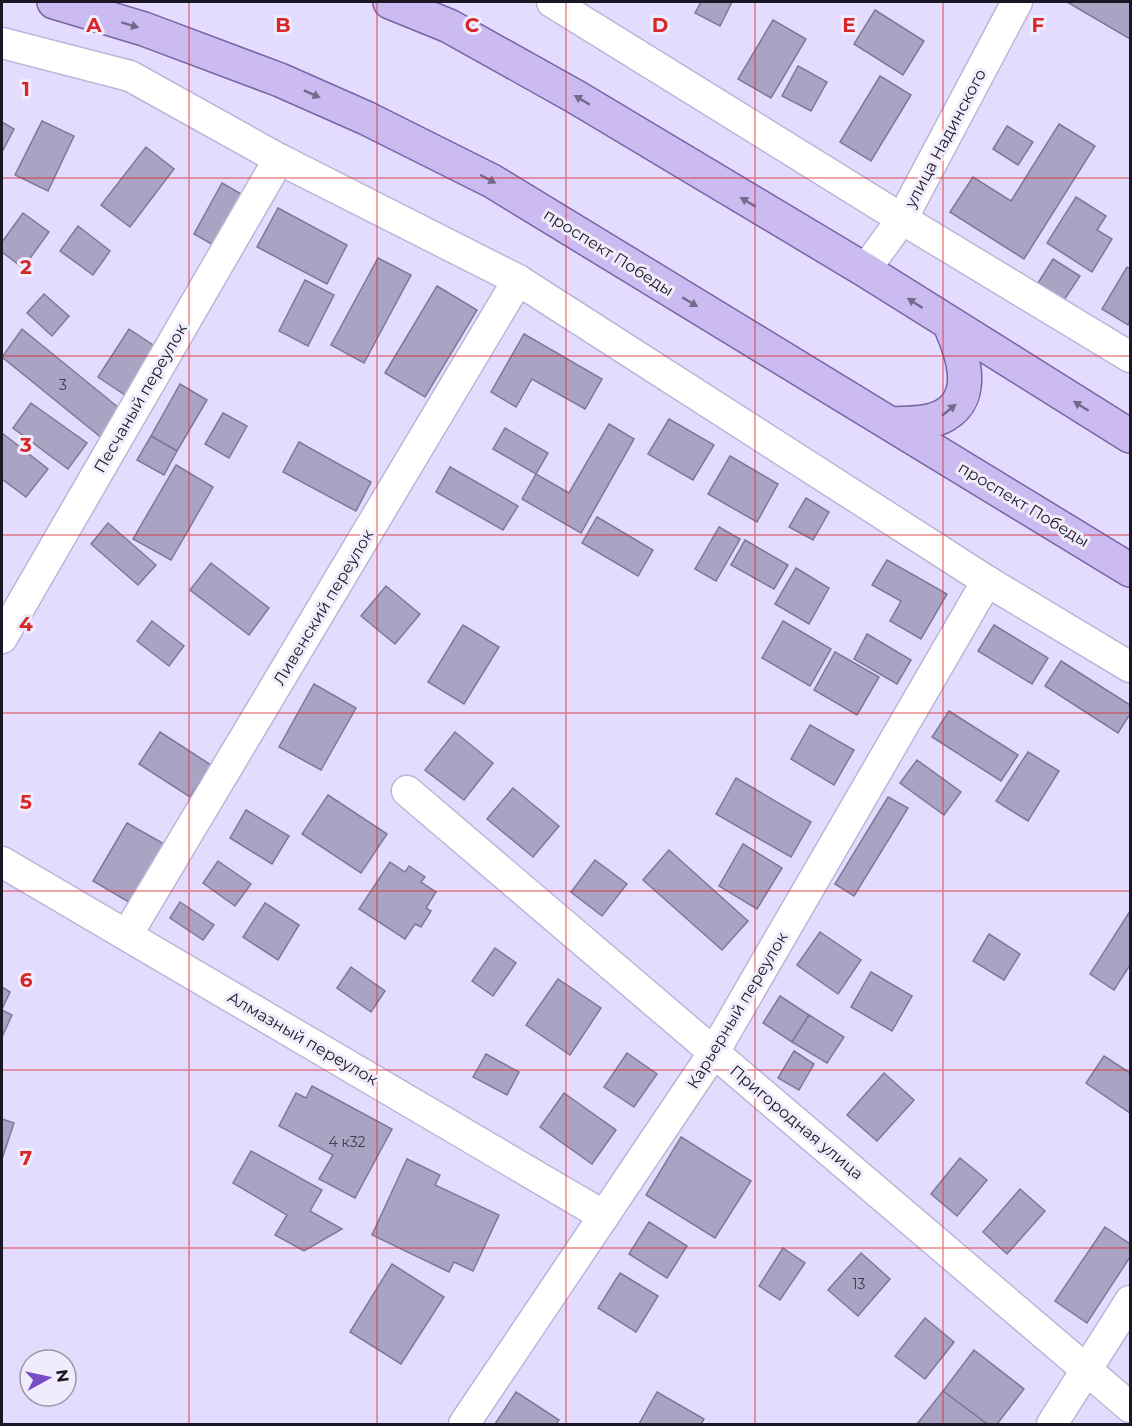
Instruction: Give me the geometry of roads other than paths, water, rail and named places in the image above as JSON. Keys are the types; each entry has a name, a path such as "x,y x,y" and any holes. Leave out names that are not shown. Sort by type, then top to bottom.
{"main road":[{"name":"проспект Победы","path":"54,2 144,29 280,80 366,118 482,176 1131,570"},
{"path":"390,2 449,26 576,97 865,270 1131,436"},
{"path":"893,424 922,422 945,415 960,401 964,386 964,370 960,348 950,325"}],"street":[{"path":"552,2 902,219 1131,357"},
{"name":"улица Надинского","path":"865,270 902,219 1017,2"},
{"path":"2,43 130,76 279,159 518,280 987,581 1131,667"},
{"name":"Песчаный переулок","path":"2,638 279,159"},
{"name":"Ливенский переулок","path":"128,935 518,280"},
{"name":"Карьерный переулок","path":"464,1425 714,1052 987,581"},
{"name":"Пригородная улица","path":"407,791 1131,1407"},
{"name":"Алмазный переулок","path":"2,862 604,1216"},
{"path":"1052,1425 1131,1301"}]}
